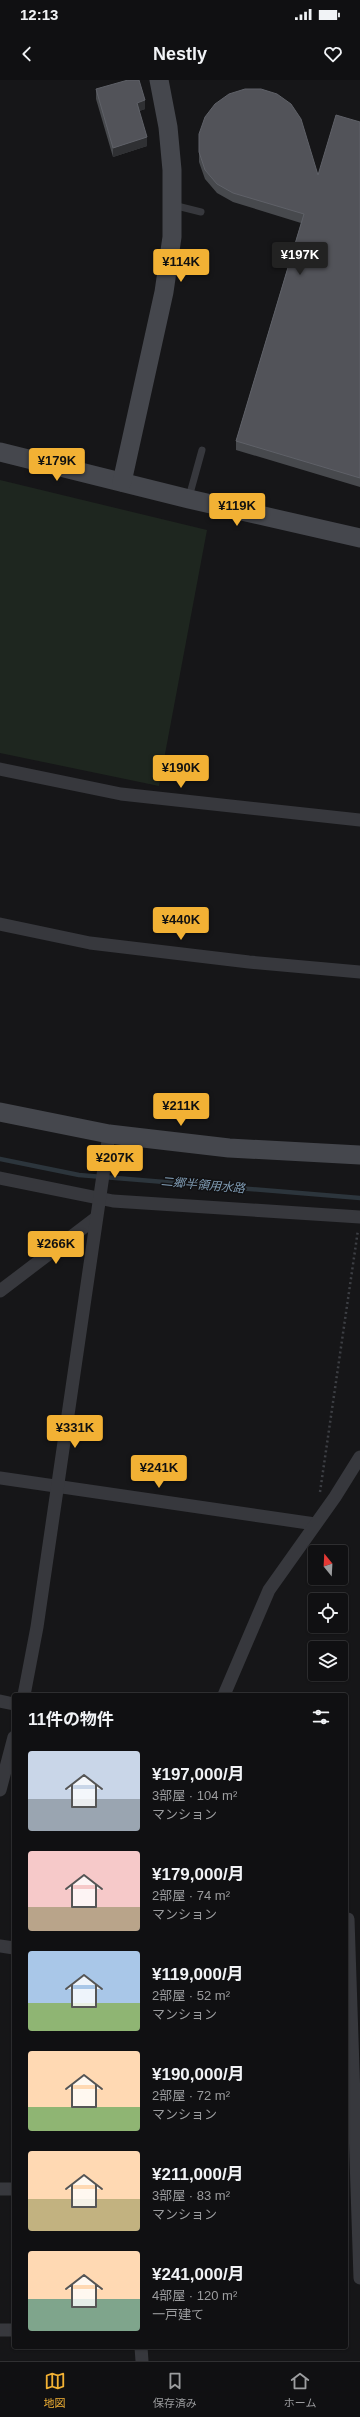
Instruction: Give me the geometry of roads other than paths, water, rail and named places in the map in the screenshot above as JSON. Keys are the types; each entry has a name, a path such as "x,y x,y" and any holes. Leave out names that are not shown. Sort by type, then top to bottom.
{"street":[{"path":"122,482 164,292 172,237 173,205 168,127 159,80"},
{"path":"0,452 188,500 360,538"},
{"path":"0,769 121,794 360,820"},
{"path":"0,924 90,942 249,962 360,972"},
{"path":"0,1112 109,1134 229,1148 360,1155"},
{"path":"24,1693 37,1627 109,1134"},
{"path":"0,1178 99,1199 360,1217"},
{"path":"0,1292 96,1218"},
{"path":"225,1693 269,1590 360,1457"},
{"path":"0,1478 315,1524"},
{"path":"0,1701 12,1704"},
{"path":"0,1790 12,1745"},
{"path":"351,1919 354,2189 360,2278"},
{"path":"0,1946 12,1948"},
{"path":"0,2189 12,2189"},
{"path":"0,2330 12,2330"},
{"path":"141,2349 142,2361"}],"lane":[{"path":"173,205 201,212"},
{"path":"188,500 202,450"}],"waterway":[{"name":"二郷半領用水路","path":"0,1159 79,1175 360,1198"}]}
